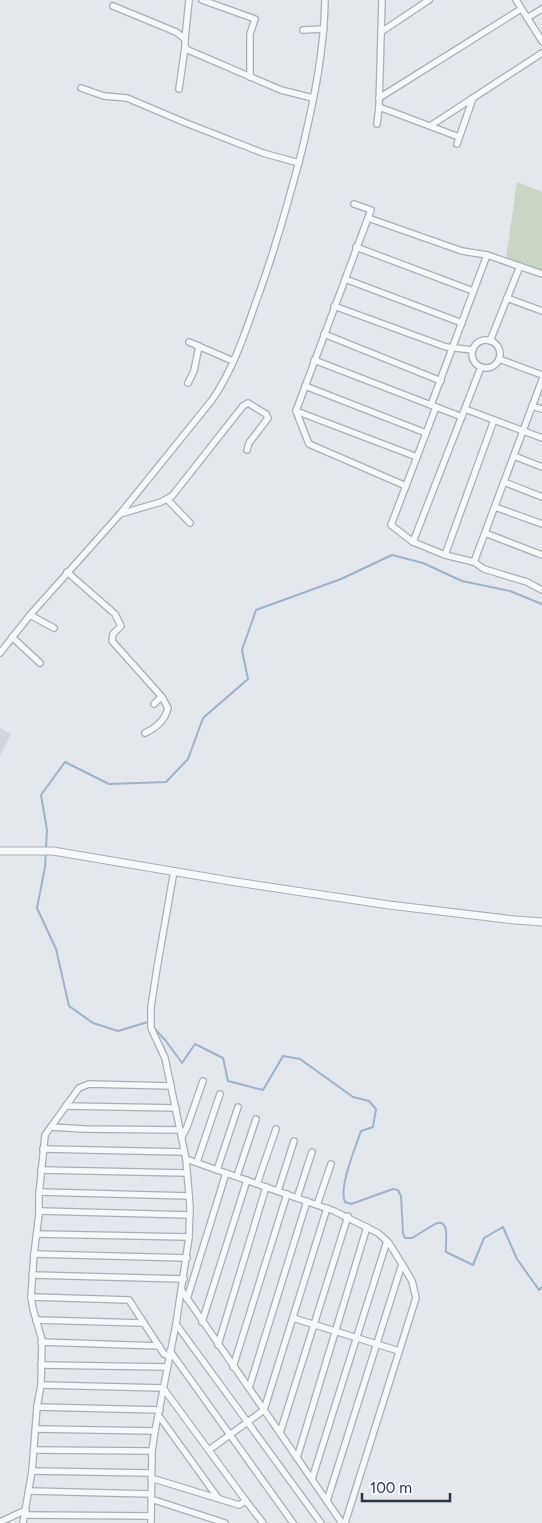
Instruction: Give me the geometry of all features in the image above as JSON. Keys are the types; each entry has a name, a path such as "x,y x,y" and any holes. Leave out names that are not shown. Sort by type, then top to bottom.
{"street":[{"path":"179,89 189,0"},
{"path":"202,0 255,19 250,34 250,77"},
{"path":"0,653 67,572 120,514 212,400 233,361 271,260 299,163 320,71 325,0"},
{"path":"377,124 380,98 382,0"},
{"path":"381,32 429,0"},
{"path":"516,0 542,41"},
{"path":"113,6 176,32 185,39"},
{"path":"380,98 521,9"},
{"path":"527,18 542,9"},
{"path":"303,30 324,29"},
{"path":"185,48 281,90 313,98"},
{"path":"430,126 542,53"},
{"path":"82,88 104,96 127,98 262,153 299,163"},
{"path":"457,144 474,98"},
{"path":"379,107 459,137"},
{"path":"354,204 371,210 296,411 309,444 406,486"},
{"path":"368,218 462,251 487,255 542,274"},
{"path":"356,248 473,291"},
{"path":"487,255 441,381 426,433 391,525 413,542 445,555 474,562 484,569 527,582 542,590"},
{"path":"490,341 520,266"},
{"path":"344,279 462,323"},
{"path":"507,298 542,311"},
{"path":"334,306 446,347 473,350"},
{"path":"324,334 441,381"},
{"path":"483,340 490,341 499,348 499,359 492,367 481,367 473,359 473,350 479,342 483,340"},
{"path":"189,342 233,361"},
{"path":"188,382 194,371 199,346"},
{"path":"499,359 542,375"},
{"path":"314,360 462,417"},
{"path":"413,542 481,367"},
{"path":"474,562 542,380"},
{"path":"305,386 426,433"},
{"path":"120,514 167,500 243,406 248,403 266,414 268,418 246,450"},
{"path":"532,406 542,409"},
{"path":"465,409 542,438"},
{"path":"296,411 417,457"},
{"path":"445,555 494,420"},
{"path":"514,456 542,467"},
{"path":"504,482 542,496"},
{"path":"167,500 190,522"},
{"path":"494,507 542,524"},
{"path":"485,533 542,554"},
{"path":"67,572 116,614 121,626 113,634 112,642 162,697 168,708 154,728 146,733"},
{"path":"30,615 54,628"},
{"path":"12,637 40,663"},
{"path":"154,704 162,697"},
{"path":"0,851 53,851 389,905 542,922"},
{"path":"151,1523 151,1475 154,1430 159,1413 182,1291 187,1258 190,1215 186,1159 176,1108 165,1058 151,1028 151,1007 174,871"},
{"path":"182,1137 203,1081"},
{"path":"23,1523 32,1471 37,1407 41,1385 42,1342 31,1297 45,1135 79,1088 89,1084 171,1086"},
{"path":"197,1162 220,1094"},
{"path":"66,1106 176,1108"},
{"path":"217,1170 238,1107"},
{"path":"237,1176 256,1119"},
{"path":"51,1127 180,1130"},
{"path":"257,1184 276,1129"},
{"path":"278,1191 294,1141"},
{"path":"44,1149 184,1152"},
{"path":"297,1198 312,1152"},
{"path":"186,1159 348,1216 378,1233 387,1241 412,1281 416,1298 344,1523"},
{"path":"317,1205 330,1164"},
{"path":"41,1170 187,1173"},
{"path":"187,1298 226,1172"},
{"path":"202,1322 247,1180"},
{"path":"218,1344 266,1187"},
{"path":"39,1192 189,1196"},
{"path":"234,1367 287,1194"},
{"path":"249,1388 307,1201"},
{"path":"208,1450 264,1410 326,1208"},
{"path":"39,1211 190,1215"},
{"path":"280,1434 348,1216"},
{"path":"297,1458 367,1227"},
{"path":"37,1234 189,1237"},
{"path":"312,1479 387,1241"},
{"path":"34,1254 187,1258"},
{"path":"327,1501 402,1264"},
{"path":"32,1276 184,1279"},
{"path":"182,1291 280,1434 344,1523"},
{"path":"31,1297 129,1300 164,1354 169,1353"},
{"path":"293,1318 399,1351"},
{"path":"36,1320 143,1323"},
{"path":"176,1324 321,1523"},
{"path":"42,1342 159,1346"},
{"path":"169,1353 293,1523"},
{"path":"41,1365 167,1367"},
{"path":"41,1385 163,1388"},
{"path":"163,1388 263,1523"},
{"path":"37,1407 159,1413"},
{"path":"159,1413 218,1498"},
{"path":"36,1429 154,1430"},
{"path":"34,1450 152,1451"},
{"path":"32,1471 151,1475 239,1505 246,1502"},
{"path":"29,1491 151,1497 225,1523"},
{"path":"0,1522 25,1512 48,1515 151,1516"},
{"path":"46,1523 48,1515"},
{"path":"68,1523 70,1515"},
{"path":"90,1523 93,1516"},
{"path":"112,1523 114,1516"},
{"path":"135,1523 138,1516"}],"shaded area":[{"path":"0,728 11,734 0,757"}],"green space":[{"path":"517,182 542,192 542,273 506,259"}],"waterway":[{"path":"150,1023 118,1031 93,1023 69,1006 56,949 37,908 45,867 47,830 41,795 65,762 109,784 166,782 188,759 203,718 248,679 242,650 256,610 341,579 392,555 423,563 462,581 510,591 542,604"},
{"path":"153,1027 182,1063 195,1044 223,1058 228,1081 263,1090 283,1056 300,1059 353,1097 369,1101 376,1109 373,1127 361,1131 346,1178 343,1196 345,1202 351,1204 393,1189 398,1190 401,1196 403,1233 405,1238 412,1238 435,1224 443,1224 446,1232 446,1252 473,1265 484,1238 503,1227 517,1259 539,1290 542,1287"}]}
